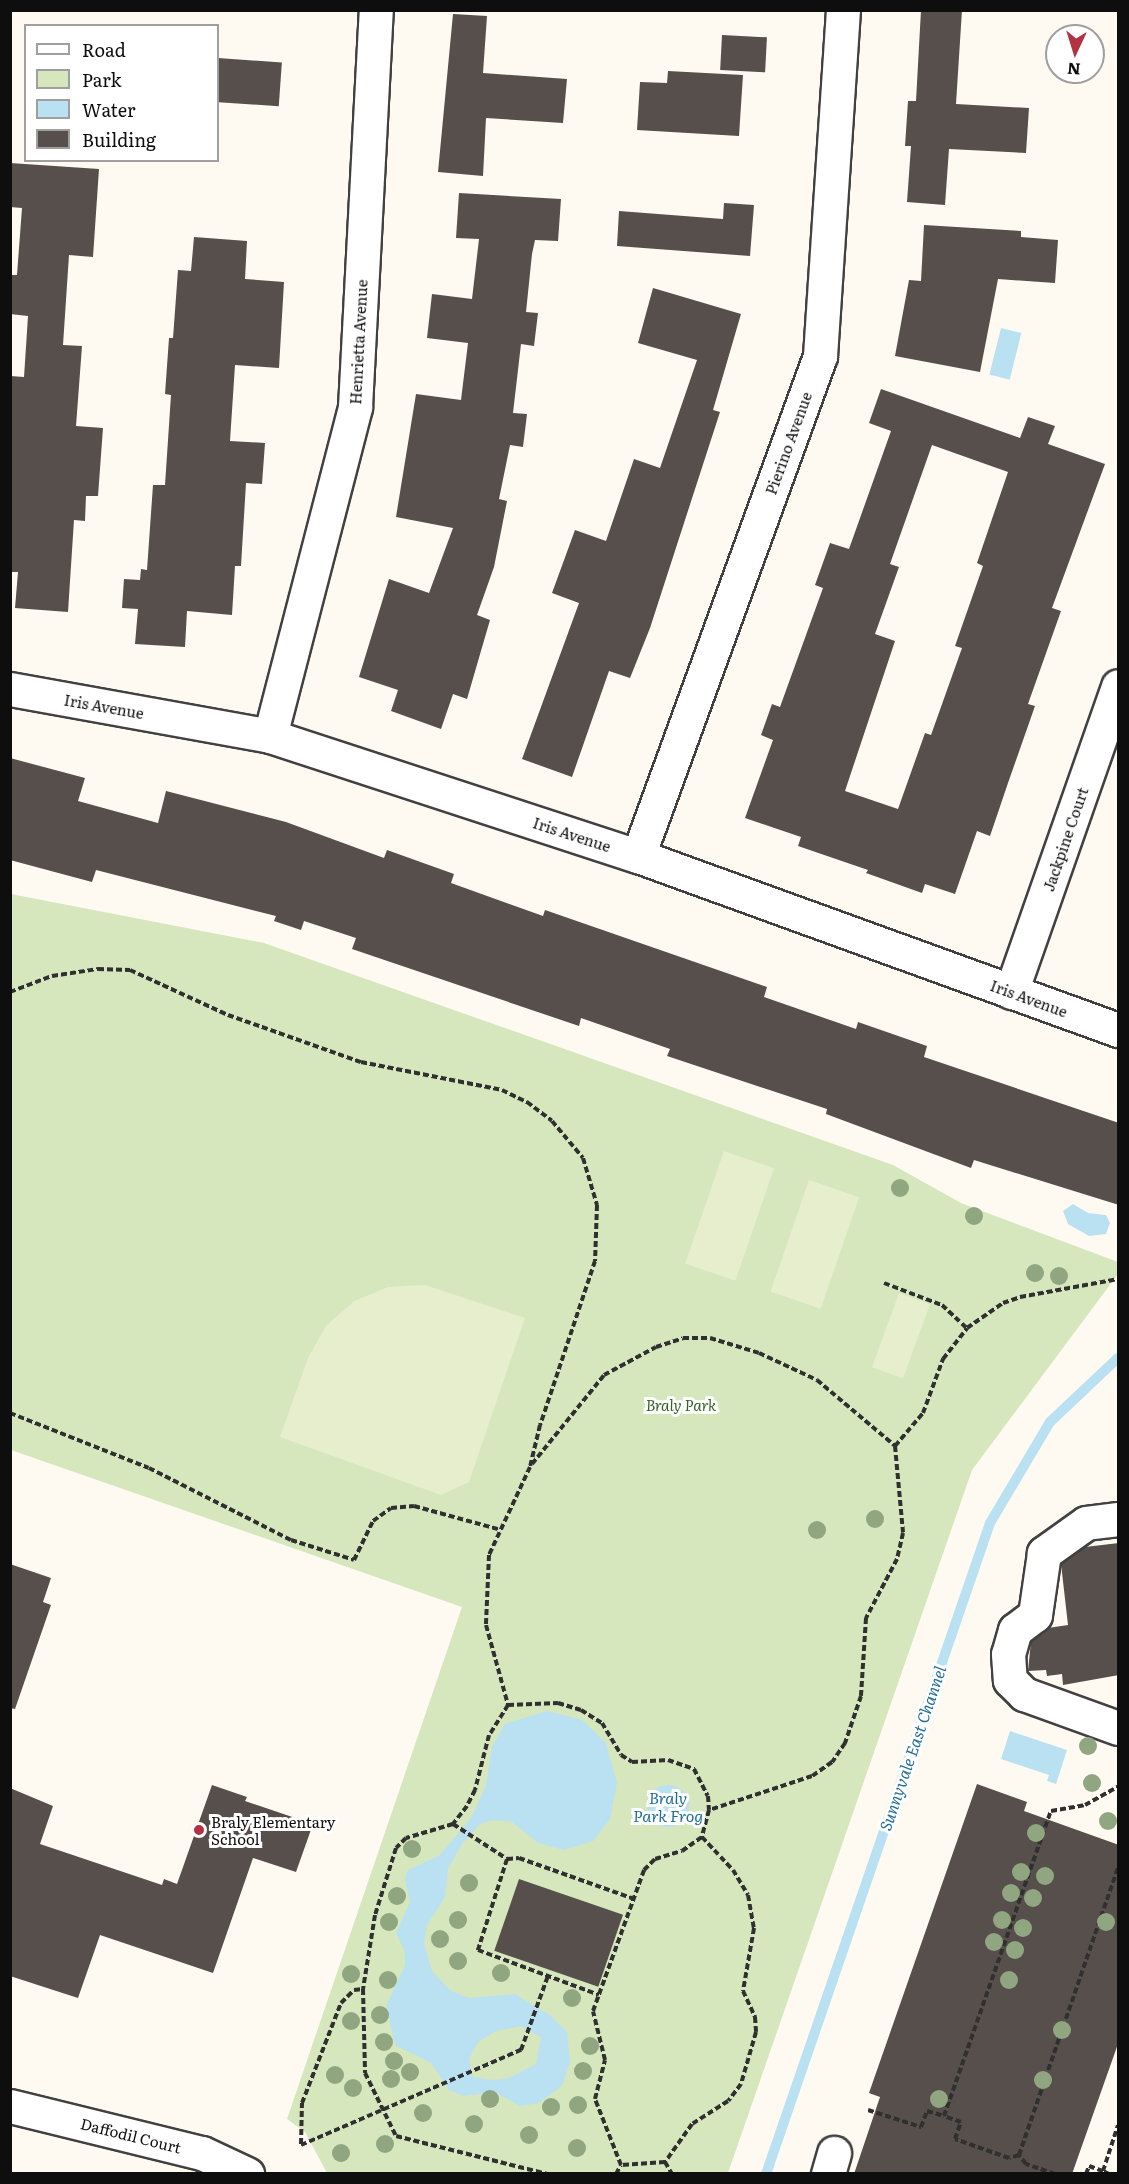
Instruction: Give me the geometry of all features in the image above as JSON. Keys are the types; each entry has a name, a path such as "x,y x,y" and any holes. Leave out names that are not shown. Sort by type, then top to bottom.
{"street":[{"name":"Henrietta Avenue","path":"270,736 355,407 376,10"},
{"name":"Pierino Avenue","path":"638,856 820,356 843,10"},
{"name":"Jackpine Court","path":"1011,992 1119,686"},
{"name":"Iris Avenue","path":"10,689 270,736 638,856 1119,1030"},
{"path":"1119,1519 1086,1523 1044,1553 1035,1615 1015,1630 1008,1654 1010,1680 1024,1694 1119,1728"},
{"name":"Daffodil Court","path":"10,2106 202,2153 248,2174"}],"path":[{"path":"10,992 52,976 98,969 130,970 228,1015 361,1062 502,1090 527,1102 552,1121 583,1158 597,1205 598,1233 595,1261 540,1425 530,1467 489,1555 486,1625 508,1705 489,1735 475,1790 453,1824 406,1838 396,1848 375,1915 363,1989 362,2056 365,2073 396,2136 547,2174"},
{"path":"895,1446 923,1413 943,1359 967,1328 1003,1303 1020,1297 1119,1279"},
{"path":"884,1283 942,1305 967,1328"},
{"path":"530,1467 604,1375 656,1347 683,1338 710,1338 759,1353 817,1380 895,1446 903,1533 897,1559 866,1618 861,1696 845,1743 832,1762 812,1776 709,1810"},
{"path":"10,1413 149,1468 291,1540 354,1560 373,1521 391,1508 414,1506 501,1530"},
{"path":"508,1705 558,1703 581,1710 602,1723 621,1755 632,1762 668,1760 694,1769 706,1789 709,1810 702,1837 682,1851 649,1863 633,1899 593,2017 605,2060 595,2099 621,2165"},
{"path":"944,2116 1051,1811 1085,1805 1119,1787"},
{"path":"453,1824 468,1837 507,1859 519,1858 633,1899"},
{"path":"665,2162 692,2124 728,2101 741,2084 756,2032 755,2017 743,1991 754,1928 748,1895 733,1870 702,1837"},
{"path":"507,1859 478,1950 599,1995"},
{"path":"1019,2155 1119,1868"},
{"path":"363,1989 354,1990 341,2003 302,2103 301,2145 382,2107 521,2050 548,1976"},
{"path":"868,2110 921,2127 927,2111 944,2116 961,2122 955,2139 1009,2158 1019,2155"},
{"path":"1103,2171 1119,2125"},
{"path":"1019,2155 1026,2164 1055,2174"},
{"path":"621,2165 665,2162"},
{"path":"665,2162 672,2174"},
{"path":"616,2174 621,2165"},
{"path":"1086,2174 1089,2166 1109,2174"}],"green space":[{"name":"Braly Park","path":"11,894 264,943 893,1165 961,1203 1118,1262 1118,1274 972,1470 728,2173 327,2173 305,2132 287,2119 462,1607 11,1450"},
{"path":"724,1151 774,1168 735,1281 685,1264"},
{"path":"809,1180 859,1197 821,1309 771,1292"},
{"path":"425,1285 525,1318 469,1482 441,1495 280,1437 308,1358 326,1326 354,1301 388,1287"},
{"path":"899,1293 930,1304 903,1379 872,1367"}],"water":[{"path":"1001,328 1021,333 1010,380 989,375"},
{"path":"1073,1204 1088,1213 1106,1215 1110,1223 1106,1234 1089,1236 1068,1224 1063,1211"},
{"path":"547,1711 582,1720 606,1743 617,1783 610,1819 593,1841 564,1850 538,1843 512,1822 492,1820 479,1825 462,1844 448,1869 445,1897 427,1925 424,1943 432,1971 451,1991 469,1998 515,1994 551,2016 567,2032 570,2062 562,2086 539,2103 520,2106 494,2092 464,2096 449,2090 431,2063 395,2045 386,2006 405,1965 405,1952 396,1933 410,1902 405,1878 408,1870 440,1855 471,1818 486,1785 492,1747 505,1724","holes":["521,2026 541,2037 536,2064 509,2078 492,2080 473,2077 469,2059 478,2042 496,2031"]},
{"path":"1010,1731 1067,1750 1056,1784 1047,1781 1049,1775 1001,1759"},
{"name":"Braly Park Frog","path":"668,1785 676,1786 683,1791 688,1798 688,1814 683,1821 676,1826 668,1827 660,1826 653,1821 648,1814 647,1806 648,1798 653,1791 660,1786"}],"building":[{"path":"921,10 962,10 956,104 1029,108 1026,153 949,149 945,205 907,202 911,146 905,146 908,101 916,101"},
{"path":"453,14 487,16 483,73 567,79 563,123 486,118 483,176 438,172"},
{"path":"722,35 767,37 765,72 720,70"},
{"path":"219,58 282,62 279,106 219,102"},
{"path":"668,71 743,75 739,136 637,130 640,82 667,83"},
{"path":"10,163 99,169 93,257 69,255 63,345 82,346 76,426 103,428 98,496 86,496 85,521 74,520 68,612 15,608 18,572 10,572 10,376 24,377 28,316 10,314 10,275 17,275 22,208 10,207"},
{"path":"459,193 561,199 558,241 535,240 532,254 526,312 538,313 534,346 521,344 513,413 527,414 523,447 510,445 499,499 507,501 494,567 477,615 490,620 467,699 453,694 441,729 391,711 398,690 359,677 389,579 429,593 453,528 396,517 416,394 461,400 468,343 427,338 432,294 472,299 479,239 456,238"},
{"path":"724,203 754,205 750,256 617,246 619,211 723,219"},
{"path":"924,225 1021,231 1021,237 1058,240 1055,283 998,279 980,372 895,356 909,280 921,281"},
{"path":"194,237 247,241 245,279 284,282 279,368 235,365 230,441 265,443 262,484 246,483 241,566 235,566 232,615 187,611 185,647 135,644 138,609 122,608 124,579 140,580 141,569 147,570 153,485 165,485 171,395 165,394 169,338 173,338 178,270 191,271"},
{"path":"653,288 741,314 713,410 720,412 650,628 630,678 609,671 572,777 522,759 579,603 552,593 575,530 606,541 634,459 660,468 697,360 638,343"},
{"path":"881,389 1020,438 1028,417 1055,426 1048,444 1105,464 1052,608 1061,611 1028,704 1035,706 990,836 977,831 955,894 925,884 922,893 866,873 868,870 798,846 801,837 745,818 773,740 761,735 772,704 780,707 823,588 815,585 830,543 849,549 891,431 869,423","holes":["932,445 1008,472 977,563 983,566 955,646 962,648 931,735 925,733 898,809 845,791 895,641 875,634 899,567 890,564"]},
{"path":"10,758 85,778 78,801 158,823 166,791 286,822 384,858 387,850 454,874 451,883 543,916 545,910 767,987 764,997 856,1029 858,1022 927,1046 924,1057 1119,1123 1119,1205 974,1160 971,1168 826,1114 827,1109 667,1056 670,1049 581,1018 579,1026 352,949 356,938 304,921 301,930 274,921 276,916 96,870 92,882 10,860"},
{"path":"1119,1543 1119,1675 1063,1685 1062,1674 1047,1676 1046,1670 1028,1671 1031,1641 1048,1628 1068,1625 1061,1564 1085,1547"},
{"path":"10,1564 51,1578 43,1602 51,1605 15,1709 10,1708"},
{"path":"977,1784 1027,1802 1024,1811 1119,1845 1119,2041 1072,2174 854,2174 880,2097 869,2093"},
{"path":"212,1785 247,1797 245,1801 313,1824 296,1872 253,1858 213,1973 100,1935 78,1998 10,1976 10,1788 53,1806 40,1844 162,1885 164,1879 177,1884"},
{"path":"519,1879 623,1915 598,1987 494,1951"}],"waterway":[{"name":"Sunnyvale East Channel","path":"766,2174 990,1523 1050,1422 1118,1358"}],"place":[{"name":"Braly Elementary School","path":"199,1830"}]}
